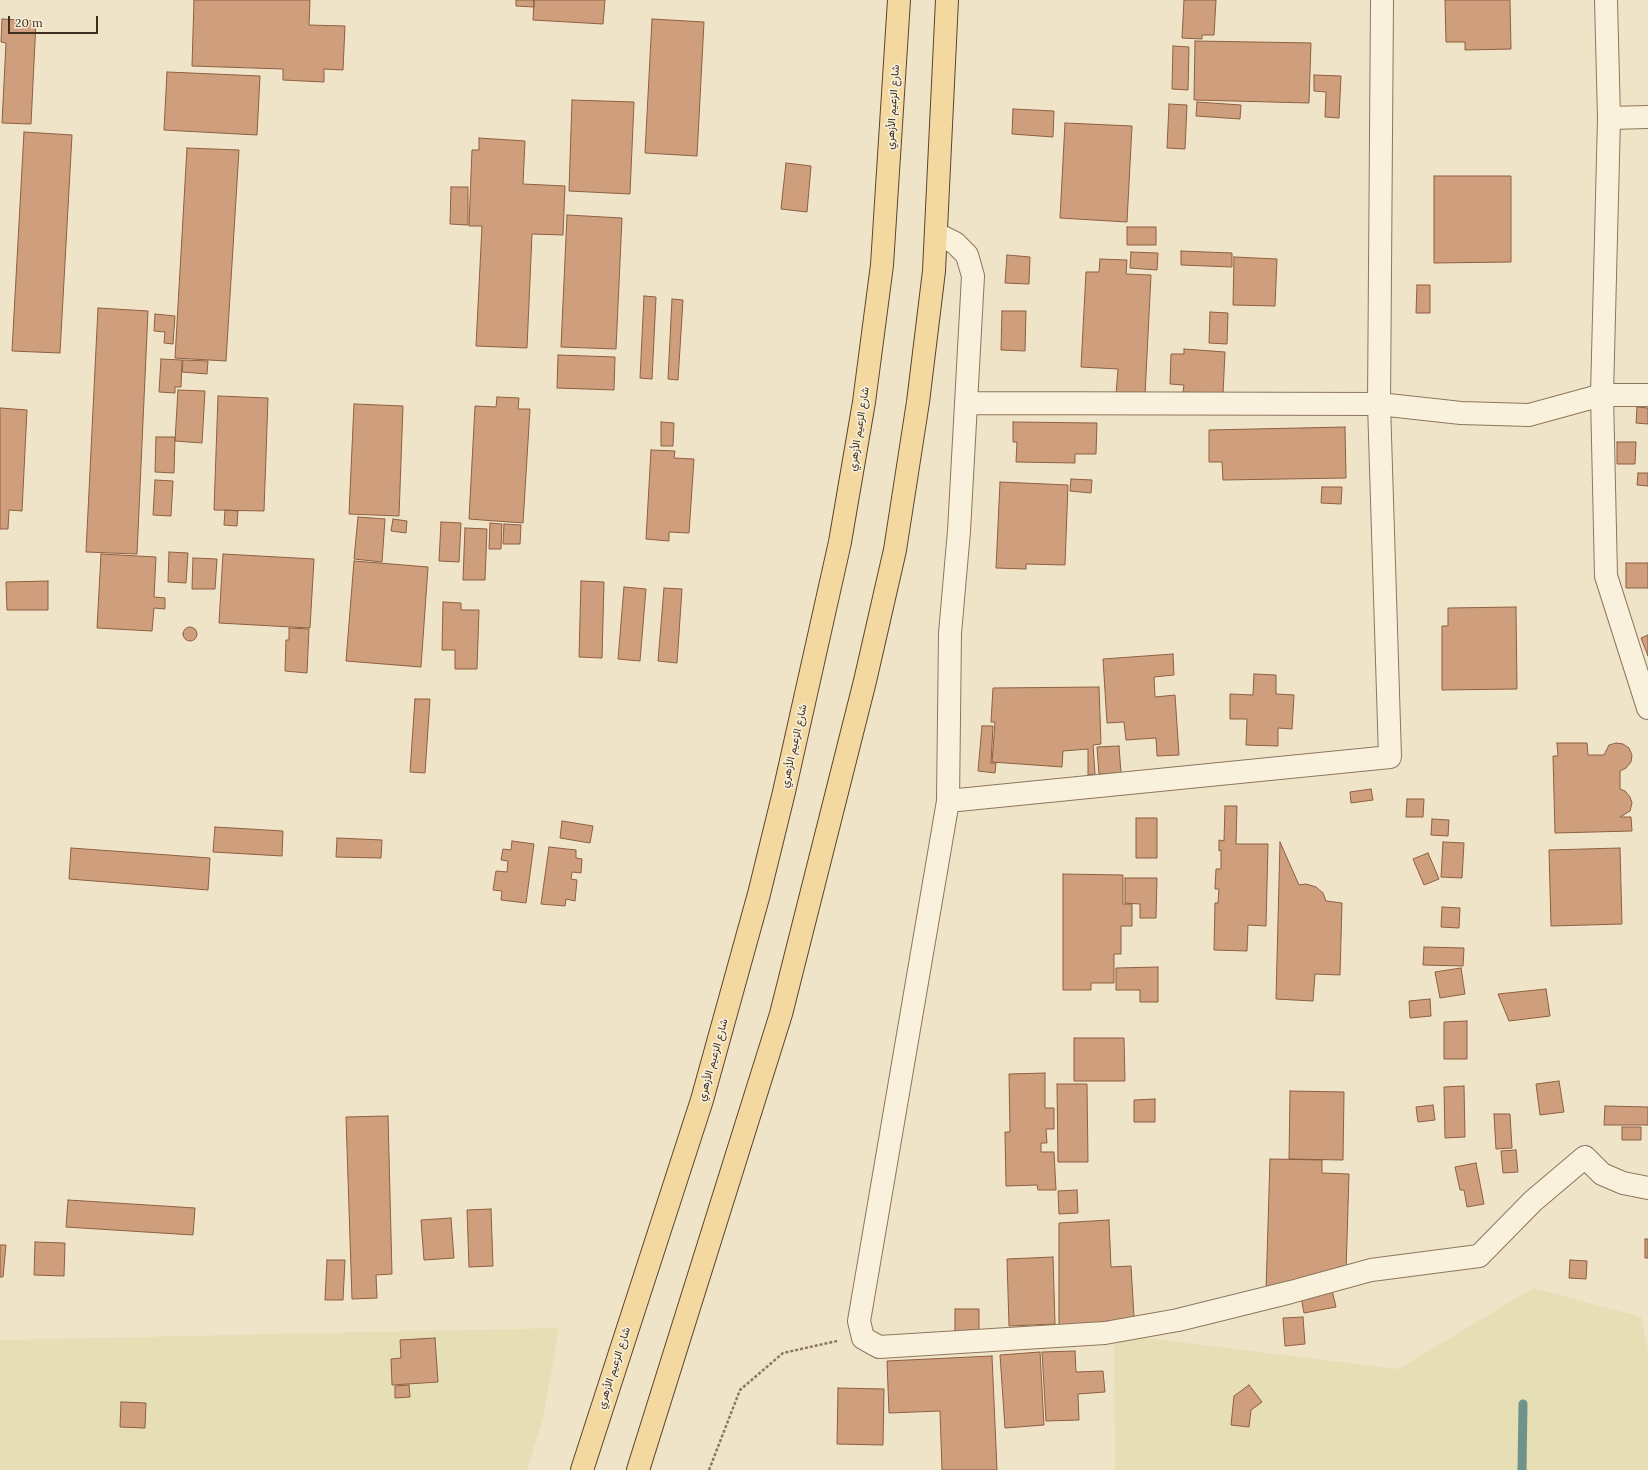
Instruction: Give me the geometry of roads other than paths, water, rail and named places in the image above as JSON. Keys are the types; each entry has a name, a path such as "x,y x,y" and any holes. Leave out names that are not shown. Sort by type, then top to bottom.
{"main road":[{"name":"شارع الزعيم الأزهري","path":"582,1470 702,1100 770,850 840,542 864,402 882,265 899,0"},
{"path":"638,1470 781,1014 866,681 897,534 918,402 934,271 937,234 947,0"}],"street":[{"path":"948,801 1390,757 1379,404 1382,0"},
{"path":"1606,0 1609,118 1602,395 1606,576 1648,708"},
{"path":"1609,118 1648,117"},
{"path":"937,234 955,244 967,255 973,276 959,531 950,633 948,801 859,1321 862,1338 879,1347 1105,1333 1178,1320 1291,1292 1371,1270 1478,1256 1533,1201 1585,1157 1602,1174 1623,1183 1648,1188"},
{"path":"967,403 1379,404 1461,413 1529,415 1602,395 1648,395"}],"waterway":[{"path":"1522,1470 1523,1404"}]}
